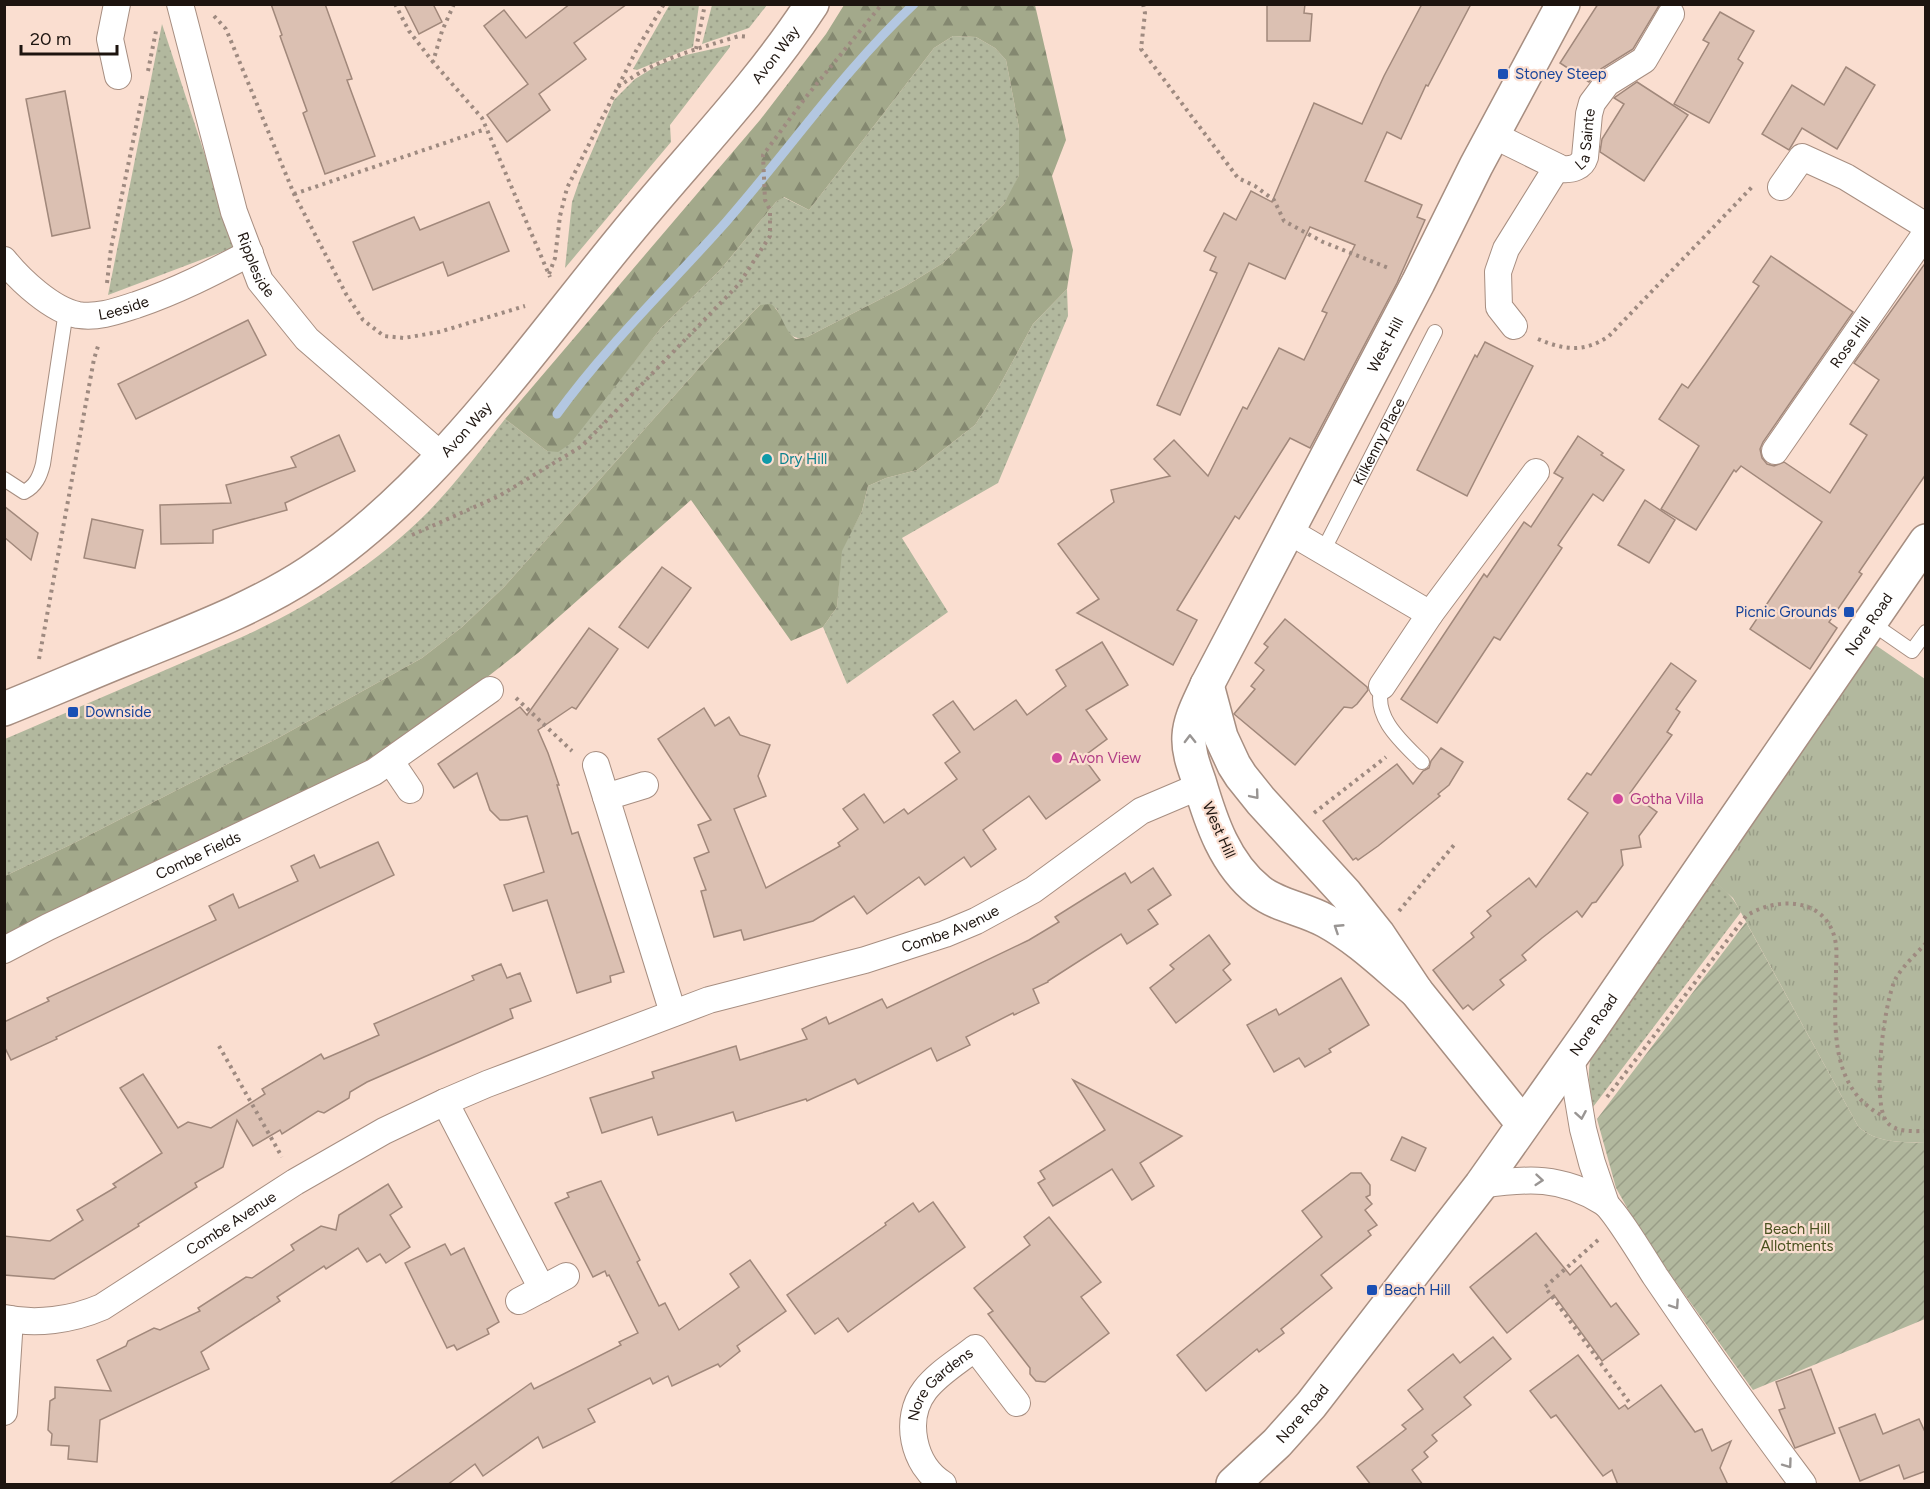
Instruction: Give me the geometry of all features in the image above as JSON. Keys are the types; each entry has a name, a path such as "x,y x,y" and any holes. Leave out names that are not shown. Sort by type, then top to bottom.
{"street":[{"path":"117,4 110,39 118,76"},
{"name":"Rippleside","path":"180,4 234,212 261,281 307,339 442,456"},
{"name":"Avon Way","path":"4,709 240,610 308,573 361,534 390,509 442,456 488,404 779,52 812,4"},
{"name":"West Hill","path":"1416,991 1325,920 1273,899 1250,884 1221,842 1200,786 1189,739 1192,719 1207,685 1563,4"},
{"name":"La Sainte","path":"1493,135 1557,167 1569,169 1582,163 1585,157 1588,114 1592,103 1607,83 1644,60 1671,14"},
{"path":"1781,187 1802,157 1846,177 1926,226"},
{"name":"La Sainte","path":"1514,326 1499,307 1498,272 1506,249 1557,167"},
{"name":"Rose Hill","path":"1775,451 1926,233"},
{"name":"Leeside","path":"4,260 33,289 66,311 78,315 106,314 178,290 250,253"},
{"path":"1382,686 1430,614 1523,502 1536,472"},
{"path":"1287,530 1430,614"},
{"name":"Nore Road","path":"1233,1485 1277,1443 1311,1405 1481,1185 1870,622 1924,548"},
{"name":"West Hill","path":"1207,685 1221,737 1241,776 1275,817 1346,894 1378,934 1416,991 1523,1124"},
{"name":"Combe Fields","path":"4,950 48,927 325,797 391,762 499,691"},
{"path":"391,762 411,790"},
{"path":"596,765 673,1013"},
{"path":"606,797 645,785"},
{"name":"Combe Avenue","path":"4,1412 7,1318 38,1321 60,1319 84,1314 102,1306 295,1182 384,1131 498,1080 673,1013 745,989 866,960 945,934 976,921 1057,874 1141,811 1200,786"},
{"path":"1571,1057 1583,1129 1592,1163 1612,1213 1692,1331 1803,1485"},
{"path":"445,1102 542,1289"},
{"path":"1481,1185 1517,1179 1560,1183 1580,1190 1612,1213"},
{"path":"519,1301 566,1276"},
{"name":"Nore Gardens","path":"943,1485 929,1472 919,1456 914,1437 916,1408 926,1388 975,1348 1017,1403"}],"lane":[{"path":"4,478 24,492 32,487 39,478 66,311"},
{"name":"Kilkenny Place","path":"1323,551 1435,332"},
{"path":"1870,622 1912,651 1926,632"},
{"path":"1382,686 1379,700 1390,727 1422,762"}],"path":[{"path":"395,4 414,38 482,118 553,285"},
{"path":"433,62 442,31 454,4"},
{"path":"549,274 555,258 560,216 567,188 637,49 664,4"},
{"path":"696,49 705,4"},
{"path":"361,534 394,543 499,496 582,446 739,284 770,236 770,210 765,200 763,155 806,97 882,4"},
{"path":"1143,4 1141,49 1238,178 1255,186 1274,200 1284,221 1323,242 1381,264 1418,283"},
{"path":"146,78 158,22"},
{"path":"226,29 294,194 346,294 363,320 384,336 404,338 439,332 528,306"},
{"path":"617,88 648,67 696,49 747,36 779,52"},
{"path":"38,663 94,359 106,314 111,248 144,90"},
{"path":"294,194 486,128"},
{"path":"1514,326 1527,334 1562,348 1582,349 1594,345 1615,331 1763,176 1781,187"},
{"path":"499,691 573,751"},
{"path":"1317,810 1404,744"},
{"path":"1378,934 1454,845"},
{"path":"1583,1129 1740,922 1753,911 1786,903 1796,903 1816,910 1829,924 1836,945 1835,1036 1840,1060 1856,1094 1864,1104 1883,1116"},
{"path":"1926,943 1895,980 1885,1012 1880,1099 1883,1116 1888,1124 1908,1131 1926,1131"},
{"path":"219,1046 295,1182"},
{"path":"1612,1213 1545,1287 1629,1402"}],"green space":[{"path":"670,4 699,5 693,47 637,70 633,69"},
{"path":"712,4 767,5 749,28 702,44"},
{"path":"844,5 1035,5 1066,140 1052,176 1073,250 1067,289 1033,324 975,425 917,470 886,478 868,486 862,511 842,551 837,607 823,627 791,641 691,500 518,653 389,754 5,941 5,876 278,738 422,658 462,627 504,587 715,350 760,305 771,304 788,331 796,339 807,337 904,287 943,263 1004,204 1019,175 1019,128 1006,60 995,48 976,37 953,36 934,48 809,210 784,197 776,202 721,269 661,328 570,444 558,452 547,451 505,419 760,120 826,34"},
{"path":"162,24 235,247 108,295"},
{"path":"953,36 976,37 995,48 1006,60 1019,128 1019,175 1004,204 943,263 904,287 807,337 795,337 787,330 776,308 760,305 715,350 504,587 462,627 422,658 278,738 5,876 5,739 242,637 292,612 341,583 386,550 428,512 505,419 547,451 618,382 661,328 721,269 776,202 783,197 809,210 934,48"},
{"path":"730,45 670,125 671,142 565,268 572,202 614,100 635,79 658,65 686,55"},
{"path":"1067,289 1068,316 998,483 902,538 948,612 847,684 823,627 837,607 841,551 862,511 868,486 886,478 917,470 975,425 1033,324"},
{"path":"1874,644 1925,679 1925,1143 1880,1139 1858,1126 1733,898 1710,880"},
{"path":"1710,880 1728,893 1741,912 1593,1107 1589,1074 1592,1054"},
{"name":"Beach Hill Allotments","path":"1746,922 1858,1126 1880,1139 1925,1143 1925,1319 1753,1390 1643,1236 1616,1188 1597,1119"}],"building":[{"path":"271,4 325,4 352,79 347,80 375,156 325,174 303,113 307,111"},
{"path":"404,4 433,4 442,22 419,34"},
{"path":"570,4 627,4 574,43 586,59 539,94 550,110 507,142 487,115 528,84 484,26 504,10 526,38"},
{"path":"1267,4 1305,4 1304,13 1312,14 1310,41 1267,41"},
{"path":"1422,4 1471,4 1428,86 1426,85 1401,139 1387,132 1365,181 1422,205 1417,217 1425,220 1397,283 1310,448 1290,438 1239,519 1235,516 1177,610 1197,620 1173,665 1077,613 1099,599 1058,544 1114,502 1111,490 1170,476 1154,459 1174,440 1208,476 1243,407 1247,409 1279,348 1304,360 1327,313 1322,311 1355,245 1310,227 1285,279 1249,263 1180,415 1157,405 1217,273 1210,270 1216,257 1204,251 1224,213 1236,220 1251,191 1272,202 1314,103 1362,124"},
{"path":"1598,4 1660,4 1633,49 1599,70 1589,82 1560,63"},
{"path":"1720,12 1754,31 1738,59 1743,63 1709,123 1674,104 1709,43 1703,40"},
{"path":"1846,67 1875,85 1837,149 1802,128 1789,150 1762,134 1792,85 1824,105"},
{"path":"1637,82 1688,115 1644,181 1600,152 1602,139 1624,104 1614,98"},
{"path":"65,91 90,228 52,236 26,99"},
{"path":"489,202 509,251 448,276 443,262 373,290 353,242 414,217 420,230"},
{"path":"1771,256 1853,312 1760,449 1762,458 1767,464 1774,466 1784,462 1830,493 1867,435 1850,424 1879,380 1854,363 1926,262 1926,474 1859,572 1862,574 1829,622 1837,628 1810,669 1750,629 1822,522 1741,466 1736,472 1734,470 1696,530 1661,509 1699,446 1659,419 1682,384 1688,388 1759,286 1753,282"},
{"path":"248,320 266,355 136,419 118,384"},
{"path":"1485,342 1533,366 1467,496 1417,470 1475,355 1477,357"},
{"path":"339,435 355,471 285,503 287,510 213,530 213,543 161,544 160,505 231,503 226,485 296,467 291,457"},
{"path":"1578,436 1624,470 1603,501 1593,494 1558,545 1562,548 1500,640 1494,637 1437,723 1401,699 1484,574 1487,577 1524,522 1531,527 1563,478 1554,473"},
{"path":"1645,500 1675,520 1649,563 1618,545"},
{"path":"4,506 38,533 31,560 4,537"},
{"path":"92,519 143,530 135,568 84,558"},
{"path":"662,567 691,588 648,648 619,627"},
{"path":"1285,619 1368,690 1352,708 1344,707 1295,765 1234,714 1255,689 1251,686 1264,670 1255,663 1268,647 1264,644"},
{"path":"589,628 618,649 576,709 572,707 538,730 559,785 557,785 572,834 578,832 624,972 610,976 611,982 577,993 547,900 513,911 504,885 544,872 527,816 500,820 490,810 477,773 454,788 438,764 520,707 527,715"},
{"path":"1102,642 1128,685 1086,710 1107,739 1083,757 1100,780 1046,819 1029,796 983,830 996,849 971,867 964,857 925,885 919,877 867,914 854,896 813,921 744,940 741,930 714,937 701,891 706,890 694,858 709,852 698,825 711,820 658,739 704,708 715,726 729,717 740,735 770,745 758,776 766,796 734,809 766,888 840,846 838,843 858,829 843,809 864,794 884,823 904,809 908,814 957,779 945,763 960,752 933,715 953,701 974,730 1016,700 1027,715 1066,686 1056,670"},
{"path":"1671,663 1696,681 1676,709 1680,712 1667,732 1672,735 1630,793 1657,812 1639,836 1641,847 1621,850 1623,865 1582,917 1577,911 1542,938 1522,955 1526,960 1500,980 1504,985 1473,1010 1468,1005 1463,1009 1433,970 1474,937 1471,933 1491,916 1487,911 1529,878 1536,887 1588,813 1568,799 1587,773 1591,775"},
{"path":"1441,748 1463,762 1449,785 1438,794 1440,796 1378,846 1358,860 1356,858 1353,860 1323,821 1397,764 1413,784 1423,771 1429,768 1431,761"},
{"path":"378,842 394,875 11,1060 4,1046 4,1022 49,1001 47,998 216,920 209,906 233,894 239,908 298,881 291,866 314,855 320,868"},
{"path":"1153,868 1171,895 1148,910 1158,924 1127,944 1121,934 1048,982 1033,989 1039,1003 1014,1015 1013,1013 966,1037 970,1045 937,1061 931,1048 858,1084 855,1079 807,1101 806,1099 736,1121 733,1112 658,1135 652,1117 602,1133 590,1098 654,1078 652,1072 736,1046 740,1060 807,1039 802,1029 826,1017 829,1024 882,999 887,1008 1029,940 1059,922 1055,917 1125,873 1131,883"},
{"path":"1209,935 1230,964 1223,970 1231,980 1176,1023 1150,988 1174,969 1170,965"},
{"path":"501,964 507,978 520,973 531,1001 510,1009 513,1018 367,1082 350,1092 349,1098 324,1113 318,1111 282,1134 280,1130 253,1146 237,1120 223,1167 195,1183 197,1187 138,1224 139,1226 54,1279 4,1275 4,1236 50,1241 83,1220 77,1210 116,1187 113,1184 162,1153 120,1088 143,1074 178,1128 188,1122 211,1128 265,1094 262,1089 321,1054 324,1059 379,1035 374,1024 474,980 472,976"},
{"path":"1341,978 1369,1025 1329,1049 1331,1052 1305,1067 1299,1058 1274,1072 1247,1025 1276,1009 1279,1015"},
{"path":"1073,1080 1182,1136 1140,1163 1154,1186 1132,1200 1112,1169 1053,1206 1038,1183 1045,1179 1040,1171 1105,1130"},
{"path":"1402,1137 1426,1148 1415,1171 1391,1160"},
{"path":"1351,1173 1361,1173 1370,1185 1370,1195 1366,1197 1372,1204 1365,1210 1377,1225 1368,1231 1371,1235 1321,1275 1332,1288 1281,1329 1284,1333 1259,1352 1257,1349 1206,1391 1177,1355 1322,1237 1302,1211"},
{"path":"601,1181 640,1260 637,1262 659,1306 665,1303 679,1330 739,1287 730,1274 750,1260 786,1311 737,1346 740,1351 720,1367 718,1364 672,1386 668,1376 653,1384 650,1378 588,1409 595,1422 543,1448 538,1437 483,1476 475,1464 447,1485 388,1485 531,1383 534,1389 621,1345 619,1342 638,1333 609,1275 607,1276 605,1271 593,1277 555,1203 569,1197 567,1193"},
{"path":"388,1184 402,1207 390,1215 410,1247 386,1263 380,1254 367,1262 358,1248 326,1269 324,1266 277,1297 280,1301 201,1352 209,1369 100,1420 97,1462 68,1459 69,1446 51,1445 52,1434 48,1430 50,1401 55,1398 55,1387 111,1391 97,1360 126,1346 128,1341 154,1328 160,1330 200,1311 198,1308 246,1277 252,1278 294,1250 291,1245 321,1226 336,1230 339,1215"},
{"path":"933,1202 965,1247 848,1332 838,1318 815,1334 787,1295 886,1225 885,1223 913,1203 919,1212"},
{"path":"1049,1217 1101,1282 1081,1297 1109,1333 1045,1382 1036,1381 1030,1374 1030,1368 988,1314 993,1311 974,1288 1030,1245 1024,1237"},
{"path":"1536,1233 1570,1275 1581,1265 1611,1307 1616,1303 1639,1334 1602,1361 1554,1295 1507,1333 1470,1287"},
{"path":"445,1244 451,1255 464,1248 499,1322 487,1329 489,1334 457,1350 454,1345 447,1348 405,1263"},
{"path":"1493,1337 1511,1359 1464,1397 1471,1405 1432,1435 1437,1441 1424,1452 1428,1457 1412,1470 1423,1485 1371,1485 1357,1467 1406,1429 1402,1425 1423,1409 1408,1390 1453,1354 1460,1363"},
{"path":"1578,1355 1619,1409 1625,1405 1628,1409 1661,1385 1695,1432 1702,1429 1712,1451 1731,1441 1720,1468 1728,1485 1618,1485 1612,1470 1603,1476 1556,1415 1551,1418 1530,1391"},
{"path":"1811,1369 1835,1433 1795,1448 1779,1410 1785,1408 1776,1382"},
{"path":"1875,1414 1883,1434 1919,1419 1926,1434 1926,1471 1904,1479 1899,1465 1860,1481 1839,1428"}],"waterway":[{"path":"557,414 617,340 726,222 840,83 888,29 914,4"}],"place":[{"name":"Stoney Steep","path":"1503,74"},
{"name":"Dry Hill","path":"767,459"},
{"name":"Picnic Grounds","path":"1849,612"},
{"name":"Downside","path":"73,712"},
{"name":"Avon View","path":"1057,758"},
{"name":"Gotha Villa","path":"1618,799"},
{"name":"Beach Hill","path":"1372,1290"}]}
